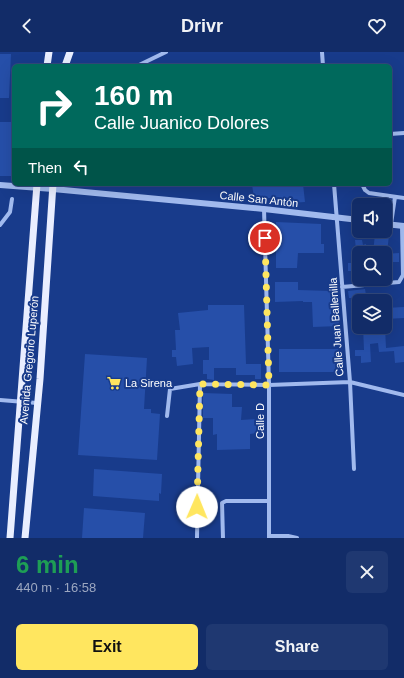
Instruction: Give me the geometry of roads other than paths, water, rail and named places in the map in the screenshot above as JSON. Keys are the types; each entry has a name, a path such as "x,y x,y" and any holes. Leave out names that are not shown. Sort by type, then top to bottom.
{"main road":[{"path":"47,64 49,52"},
{"path":"66,64 70,52"},
{"name":"Avenida Gregorio Luperón","path":"10,538 37,186"},
{"name":"Avenida Gregorio Luperón","path":"25,538 37,403 53,186"}],"street":[{"path":"141,64 166,52"},
{"path":"322,52 323,64"},
{"path":"392,134 404,133"},
{"name":"Calle San Antón","path":"0,185 12,185"},
{"name":"Calle San Antón","path":"37,186 53,186 352,219"},
{"name":"Calle Juan Ballenilla","path":"334,186 350,382 354,469"},
{"path":"363,186 369,193 404,198"},
{"path":"392,209 395,197"},
{"path":"0,225 10,212 12,199"},
{"name":"Calle D","path":"264,209 269,385 269,537"},
{"path":"342,286 399,282 402,279 403,226 392,225"},
{"path":"167,416 170,388 200,384 269,385 350,382 404,395"},
{"path":"197,538 200,384"},
{"path":"0,400 37,403"},
{"path":"223,538 222,503 226,501 269,501"},
{"path":"269,537 288,536 297,538"}],"place":[{"name":"La Sirena","path":"114,383"}]}
